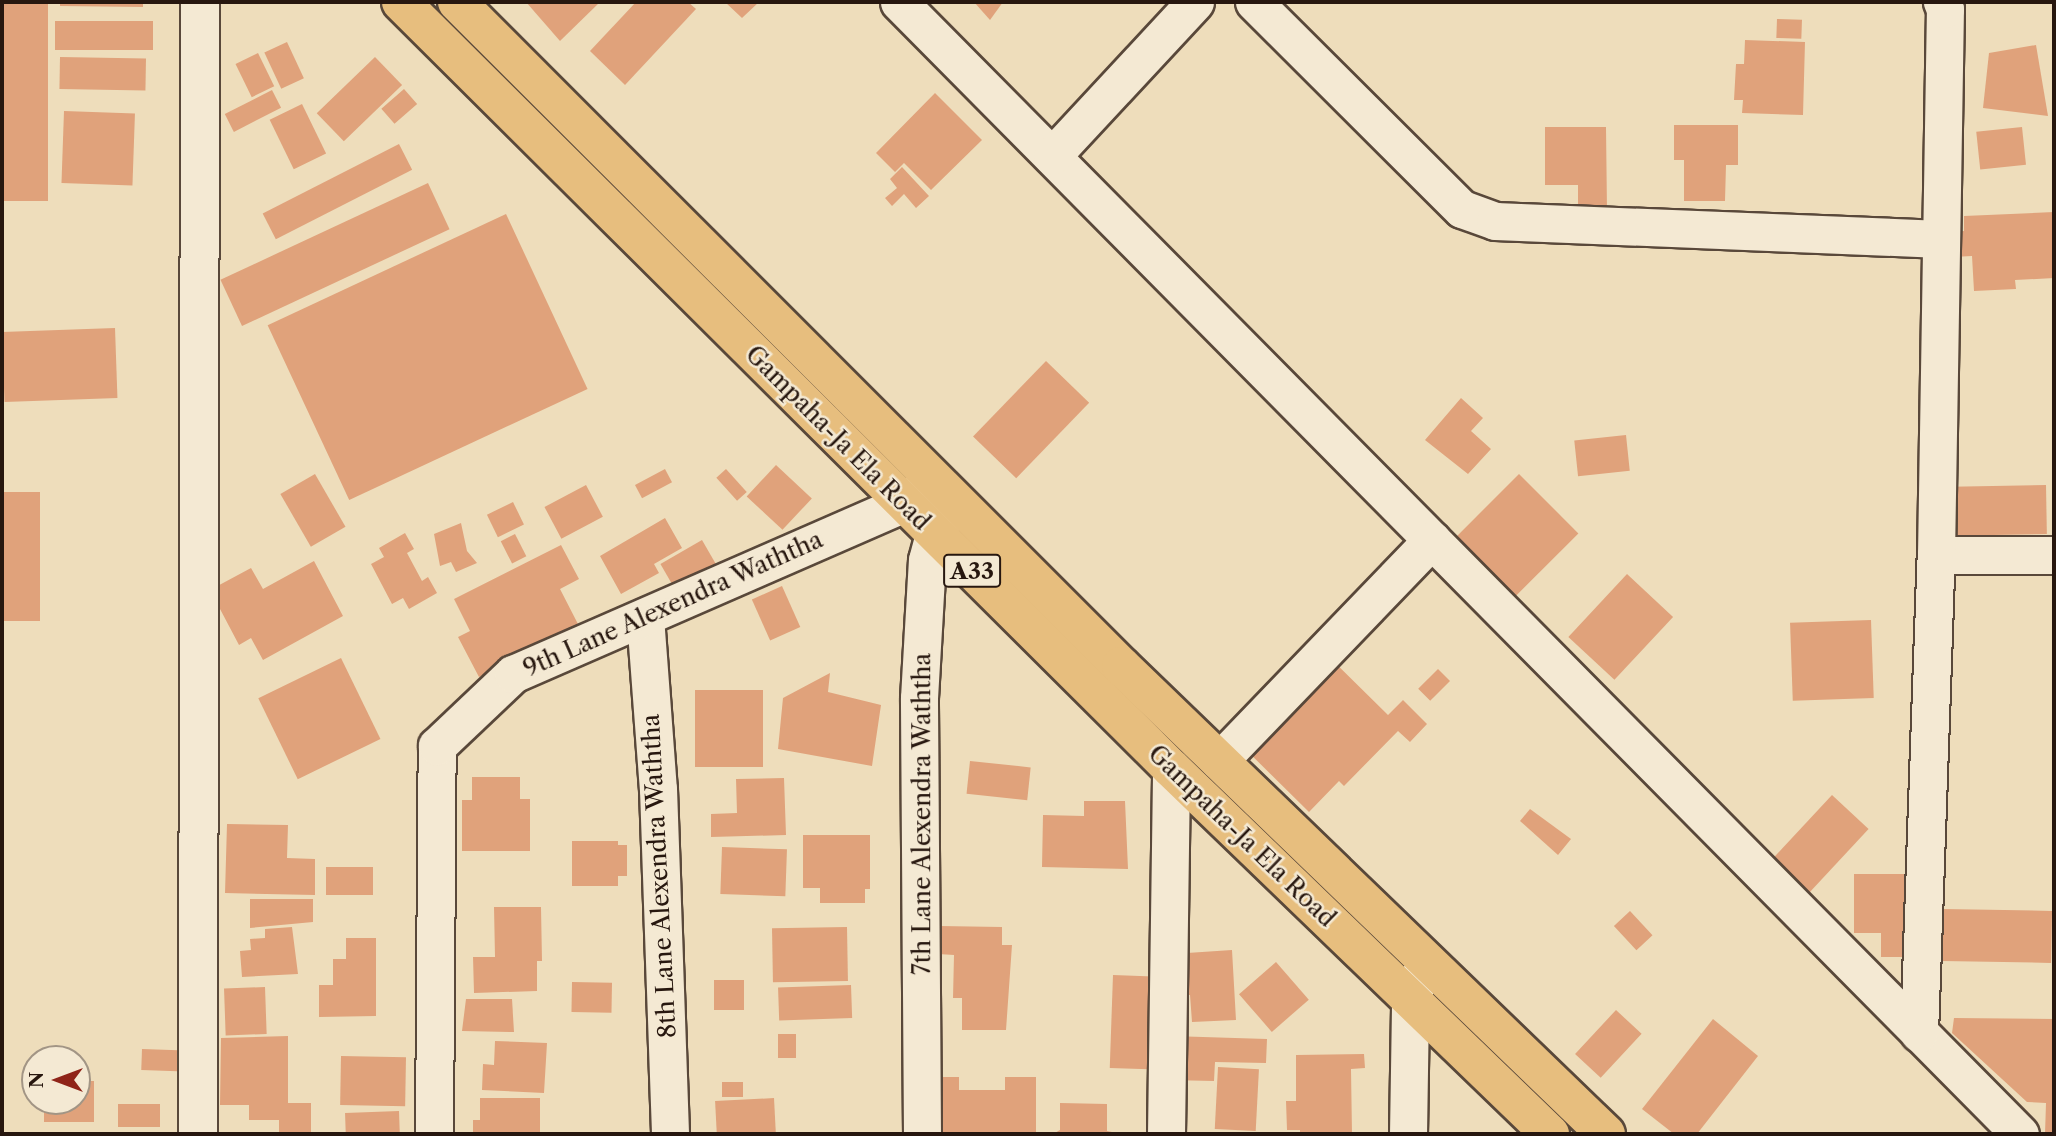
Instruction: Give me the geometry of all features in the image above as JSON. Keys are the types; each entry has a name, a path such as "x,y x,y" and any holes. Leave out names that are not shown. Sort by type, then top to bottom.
{"highway":[{"name":"Gampaha-Ja Ela Road","path":"401,2 1171,768 1550,1134"},
{"name":"Gampaha-Ja Ela Road","path":"457,2 1219,761 1606,1134"}],"street":[{"path":"198,1134 200,2"},
{"path":"899,2 2020,1134"},
{"path":"1052,156 1195,2"},
{"path":"1254,2 1462,209 1495,221 1941,239"},
{"path":"1919,1033 1936,555 1945,9 1942,2"},
{"name":"9th Lane Alexendra Waththa","path":"434,1134 437,746 513,674 903,503 944,490"},
{"name":"7th Lane Alexendra Waththa","path":"922,1134 919,698 927,560 944,490"},
{"path":"1219,761 1432,540"},
{"path":"1936,555 2054,555"},
{"name":"8th Lane Alexendra Waththa","path":"645,617 658,789 670,1134"},
{"path":"1166,1134 1171,768"},
{"path":"1408,1134 1410,1001 1427,961"}],"building":[{"path":"2,2 48,2 48,201 2,201"},
{"path":"60,2 143,2 143,7 60,6"},
{"path":"526,2 600,2 560,41"},
{"path":"636,2 688,2 696,9 625,85 590,51"},
{"path":"725,2 759,2 742,18"},
{"path":"974,2 1003,2 990,20"},
{"path":"1777,19 1802,20 1801,39 1776,38"},
{"path":"55,21 153,21 153,50 55,50"},
{"path":"1745,40 1805,42 1803,115 1742,113 1743,100 1734,100 1736,64 1744,64"},
{"path":"287,42 304,78 281,89 264,53"},
{"path":"2036,45 2048,116 1983,108 1989,53"},
{"path":"258,53 274,86 252,97 236,64"},
{"path":"60,57 146,59 145,90 59,89"},
{"path":"375,57 402,85 344,141 317,113"},
{"path":"404,89 417,104 394,124 381,109"},
{"path":"272,90 281,108 234,132 225,114"},
{"path":"935,93 982,140 931,190 904,163 895,172 876,153"},
{"path":"302,104 326,153 294,169 270,120"},
{"path":"64,111 135,113 132,185 61,183"},
{"path":"1674,125 1738,125 1738,165 1726,165 1725,201 1684,201 1684,160 1674,160"},
{"path":"1545,127 1606,127 1607,211 1578,211 1578,185 1545,185"},
{"path":"2022,127 2026,165 1980,170 1976,132"},
{"path":"399,144 412,170 276,239 263,213"},
{"path":"902,167 929,196 916,208 904,194 892,206 885,198 897,188 890,179"},
{"path":"428,183 450,229 242,326 220,280"},
{"path":"2054,212 2054,278 2015,280 2016,289 1974,291 1972,256 1953,257 1952,232 1964,231 1964,216"},
{"path":"506,214 588,389 349,500 268,325"},
{"path":"115,328 117,398 5,402 2,332"},
{"path":"1046,361 1089,403 1016,478 973,437"},
{"path":"1461,398 1483,418 1471,431 1491,449 1468,474 1425,440"},
{"path":"1626,435 1630,471 1578,476 1574,440"},
{"path":"776,465 812,498 783,530 747,496"},
{"path":"665,469 672,482 642,498 635,485"},
{"path":"726,469 747,492 737,501 716,478"},
{"path":"315,474 346,527 311,547 280,494"},
{"path":"1519,474 1578,533 1515,597 1455,538"},
{"path":"586,485 603,517 561,539 545,507"},
{"path":"2046,485 2047,534 1952,536 1951,487"},
{"path":"2,492 40,492 40,621 2,621"},
{"path":"513,502 524,524 498,537 487,515"},
{"path":"665,518 682,548 654,564 659,573 621,594 600,556"},
{"path":"461,523 467,551 477,563 456,572 451,562 440,566 434,534"},
{"path":"405,533 414,549 407,553 422,581 428,577 437,593 409,609 403,598 392,604 371,564 384,557 379,548"},
{"path":"515,534 526,556 512,564 501,541"},
{"path":"702,540 718,568 676,592 660,564"},
{"path":"561,545 579,579 560,589 579,626 479,677 458,637 470,631 454,599"},
{"path":"314,561 343,616 263,660 251,638 239,645 210,590 251,568 263,589"},
{"path":"1627,574 1673,617 1614,680 1568,637"},
{"path":"782,586 800,627 770,641 752,599"},
{"path":"1871,620 1874,698 1793,701 1790,623"},
{"path":"1317,645 1388,715 1403,700 1427,724 1410,742 1398,731 1344,786 1339,781 1309,812 1231,735"},
{"path":"341,658 380,739 298,779 258,698"},
{"path":"1438,669 1450,681 1430,701 1418,689"},
{"path":"830,673 828,692 881,705 872,766 778,749 783,698"},
{"path":"695,690 763,690 763,767 695,767"},
{"path":"970,761 1031,767 1027,800 967,794"},
{"path":"472,777 520,777 520,799 530,799 530,851 462,851 462,800 472,800"},
{"path":"784,778 786,835 711,837 711,814 737,813 736,779"},
{"path":"1832,795 1869,829 1809,893 1773,859"},
{"path":"1084,801 1125,801 1128,869 1042,867 1043,815 1084,816"},
{"path":"1530,809 1571,839 1558,855 1520,821"},
{"path":"227,824 288,825 287,858 315,859 315,895 225,893"},
{"path":"803,835 870,835 870,889 865,889 865,903 820,903 820,888 803,888"},
{"path":"572,841 618,841 618,845 627,845 627,876 618,876 618,886 572,886"},
{"path":"722,847 787,849 785,896 720,894"},
{"path":"326,867 373,867 373,895 326,895"},
{"path":"1854,874 1908,874 1908,957 1881,957 1881,933 1854,933"},
{"path":"250,899 313,899 313,922 250,928"},
{"path":"494,907 541,907 542,961 537,961 537,991 474,993 473,957 495,957"},
{"path":"1943,909 2052,911 2051,963 1942,961"},
{"path":"1630,911 1653,935 1636,950 1614,926"},
{"path":"939,926 1002,927 1002,945 1012,945 1006,1030 962,1030 962,998 953,998 954,955 938,954"},
{"path":"292,927 298,974 242,977 240,951 251,950 250,939 265,938 265,929"},
{"path":"847,927 848,981 773,982 772,928"},
{"path":"346,938 376,938 376,1016 319,1017 319,985 333,985 333,959 346,959"},
{"path":"1232,950 1236,1020 1192,1022 1190,995 1173,996 1172,964 1188,963 1187,953"},
{"path":"1276,962 1309,1000 1272,1032 1239,994"},
{"path":"1113,975 1160,977 1157,1070 1110,1068"},
{"path":"714,980 744,980 744,1010 714,1010"},
{"path":"572,982 612,983 611,1013 571,1012"},
{"path":"851,985 852,1018 779,1021 778,988"},
{"path":"265,987 267,1034 226,1035 224,988"},
{"path":"466,999 512,999 514,1032 462,1031"},
{"path":"1616,1010 1642,1034 1601,1078 1575,1054"},
{"path":"1954,1018 2054,1019 2054,1134 2045,1134 2046,1103 2027,1102 1952,1033"},
{"path":"1713,1019 1758,1056 1697,1134 1674,1134 1642,1109"},
{"path":"778,1034 796,1034 796,1058 778,1058"},
{"path":"288,1036 288,1103 311,1103 311,1134 279,1134 279,1120 249,1120 249,1105 220,1105 221,1038"},
{"path":"1171,1036 1267,1039 1266,1063 1215,1062 1214,1081 1169,1080"},
{"path":"495,1041 547,1043 544,1093 482,1090 483,1064 494,1065"},
{"path":"142,1049 178,1050 177,1071 141,1070"},
{"path":"1364,1054 1365,1068 1351,1069 1352,1134 1300,1134 1300,1130 1287,1130 1286,1101 1296,1101 1296,1055"},
{"path":"341,1056 406,1057 405,1106 340,1105"},
{"path":"1218,1067 1259,1069 1256,1131 1215,1129"},
{"path":"942,1077 959,1077 959,1090 1005,1090 1005,1077 1036,1077 1036,1134 942,1134"},
{"path":"91,1081 94,1081 94,1122 44,1122 44,1115 91,1115"},
{"path":"722,1082 743,1082 743,1097 722,1097"},
{"path":"480,1098 540,1098 540,1134 473,1134 473,1120 480,1120"},
{"path":"774,1098 776,1134 717,1134 715,1101"},
{"path":"1060,1103 1107,1104 1107,1131 1122,1134 1053,1134 1060,1130"},
{"path":"118,1104 160,1104 160,1127 118,1127"},
{"path":"399,1111 400,1134 346,1134 345,1113"}]}
